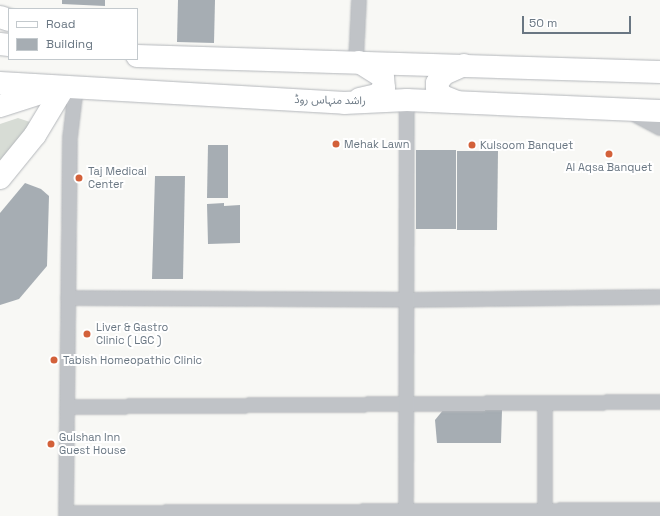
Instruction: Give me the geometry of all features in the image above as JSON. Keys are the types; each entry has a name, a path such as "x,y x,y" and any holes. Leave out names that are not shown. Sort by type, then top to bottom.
{"main road":[{"path":"138,56 356,61 660,72"},
{"path":"344,102 377,95 384,88 383,77 356,61"},
{"path":"457,102 442,96 437,88 437,83 444,74 466,65"},
{"name":"راشد منہاس روڈ","path":"0,83 344,102 407,100 660,111"},
{"path":"0,106 70,87"},
{"path":"0,178 35,135 70,87"}],"street":[{"path":"356,61 359,0"},
{"path":"70,87 68,298 69,407 66,514 406,514 545,510 660,510"},
{"path":"406,514 405,300 407,100"},
{"path":"627,110 660,128"},
{"path":"68,298 405,300 660,296"},
{"path":"69,407 660,402"},
{"path":"545,403 545,510"}],"shaded area":[{"path":"18,118 30,122 33,129 0,169 0,124"}],"building":[{"path":"62,0 105,0 105,6 62,4"},
{"path":"178,0 215,0 214,43 177,42"},
{"path":"208,145 228,145 228,198 207,198"},
{"path":"416,150 456,150 456,229 416,229"},
{"path":"457,151 498,151 497,230 457,230"},
{"path":"155,176 185,176 183,279 152,279"},
{"path":"25,183 41,189 49,196 47,266 19,299 0,305 0,213"},
{"path":"224,203 224,206 240,205 240,243 208,244 207,204"},
{"path":"444,409 502,410 501,443 437,443 435,420"}],"place":[{"name":"Mehak Lawn","path":"336,144"},
{"name":"Kulsoom Banquet","path":"472,145"},
{"name":"Al Aqsa Banquet","path":"609,154"},
{"name":"Taj Medical Center","path":"79,178"},
{"name":"Liver & Gastro Clinic ( LGC )","path":"87,334"},
{"name":"Tabish Homeopathic Clinic","path":"54,360"},
{"name":"Gulshan Inn Guest House","path":"51,444"}]}
